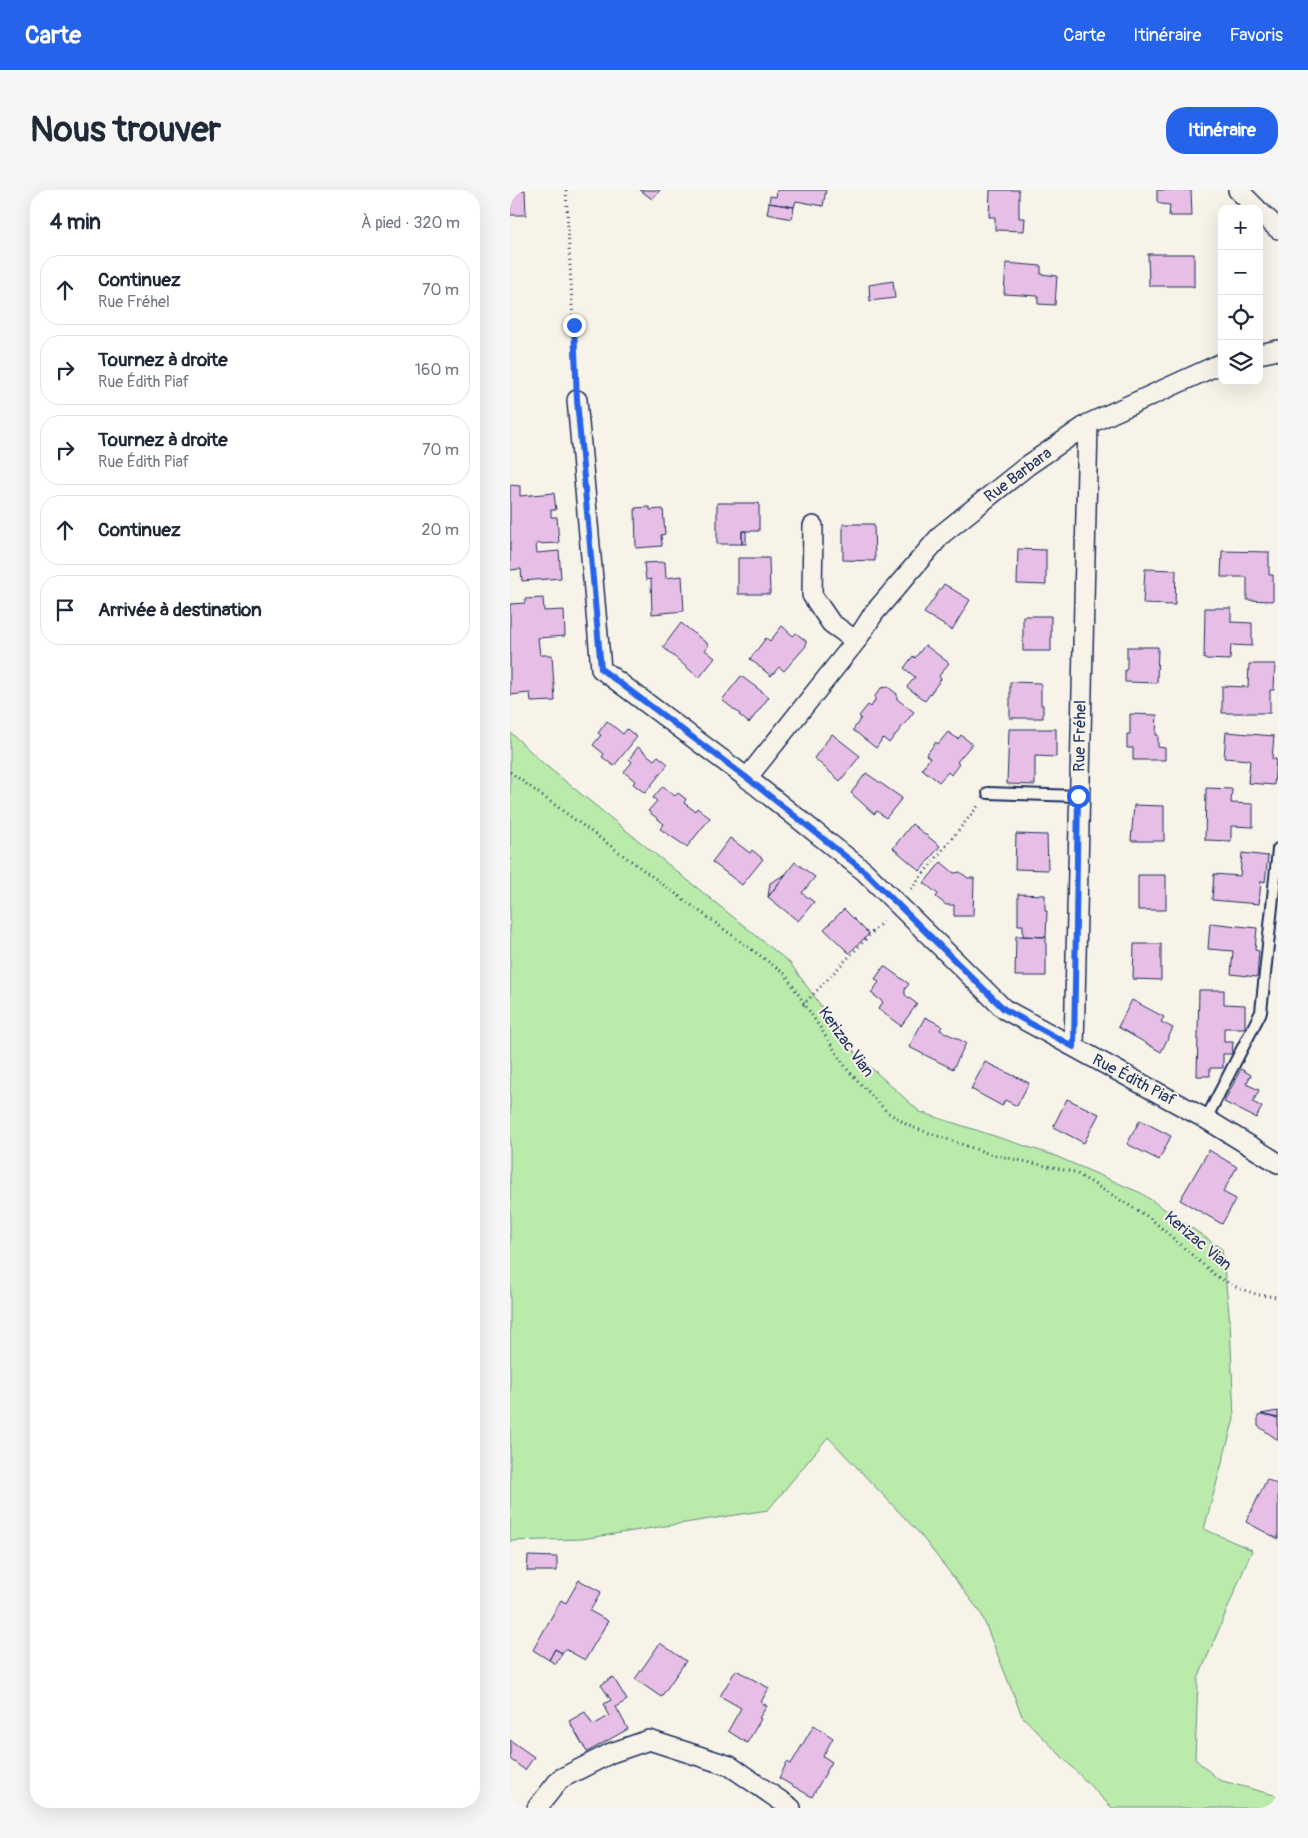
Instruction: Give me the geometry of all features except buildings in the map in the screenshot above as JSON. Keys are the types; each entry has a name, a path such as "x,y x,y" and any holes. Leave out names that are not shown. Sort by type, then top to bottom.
{"street":[{"path":"1238,190 1253,205"},
{"path":"1263,215 1278,229"},
{"path":"1263,353 1278,350"},
{"name":"Rue Barbara","path":"747,778 856,641 874,614 942,534 1027,466 1088,424 1218,365"},
{"name":"Rue Édith Piaf","path":"577,400 601,669 747,778 864,871 1004,1009 1206,1119 1278,1163"},
{"name":"Rue Fréhel","path":"1074,1047 1078,796 1088,424"},
{"path":"813,526 812,595 831,623 856,641"},
{"path":"537,1808 560,1778 611,1752 649,1740 730,1766 752,1779 791,1808"}],"lane":[{"path":"988,793 1078,796"},
{"path":"1206,1119 1261,1012 1278,848"}],"path":[{"path":"566,190 577,400"},
{"name":"Kerizac Vian","path":"510,772 785,974 846,1070 886,1111 908,1126 990,1154 1074,1172 1150,1218 1216,1276 1238,1288 1259,1295 1278,1297"}],"green space":[{"path":"510,732 544,764 790,963 856,1054 920,1112 1053,1155 1141,1193 1222,1249 1230,1322 1234,1419 1204,1529 1252,1550 1198,1679 1195,1759 1219,1780 1278,1796 1278,1808 1112,1808 1022,1716 981,1613 919,1533 828,1437 768,1510 582,1539 510,1541"}],"route":[{"path":"574,325 577,400 601,669 747,778 864,871 1004,1009 1074,1047 1078,796"}]}
